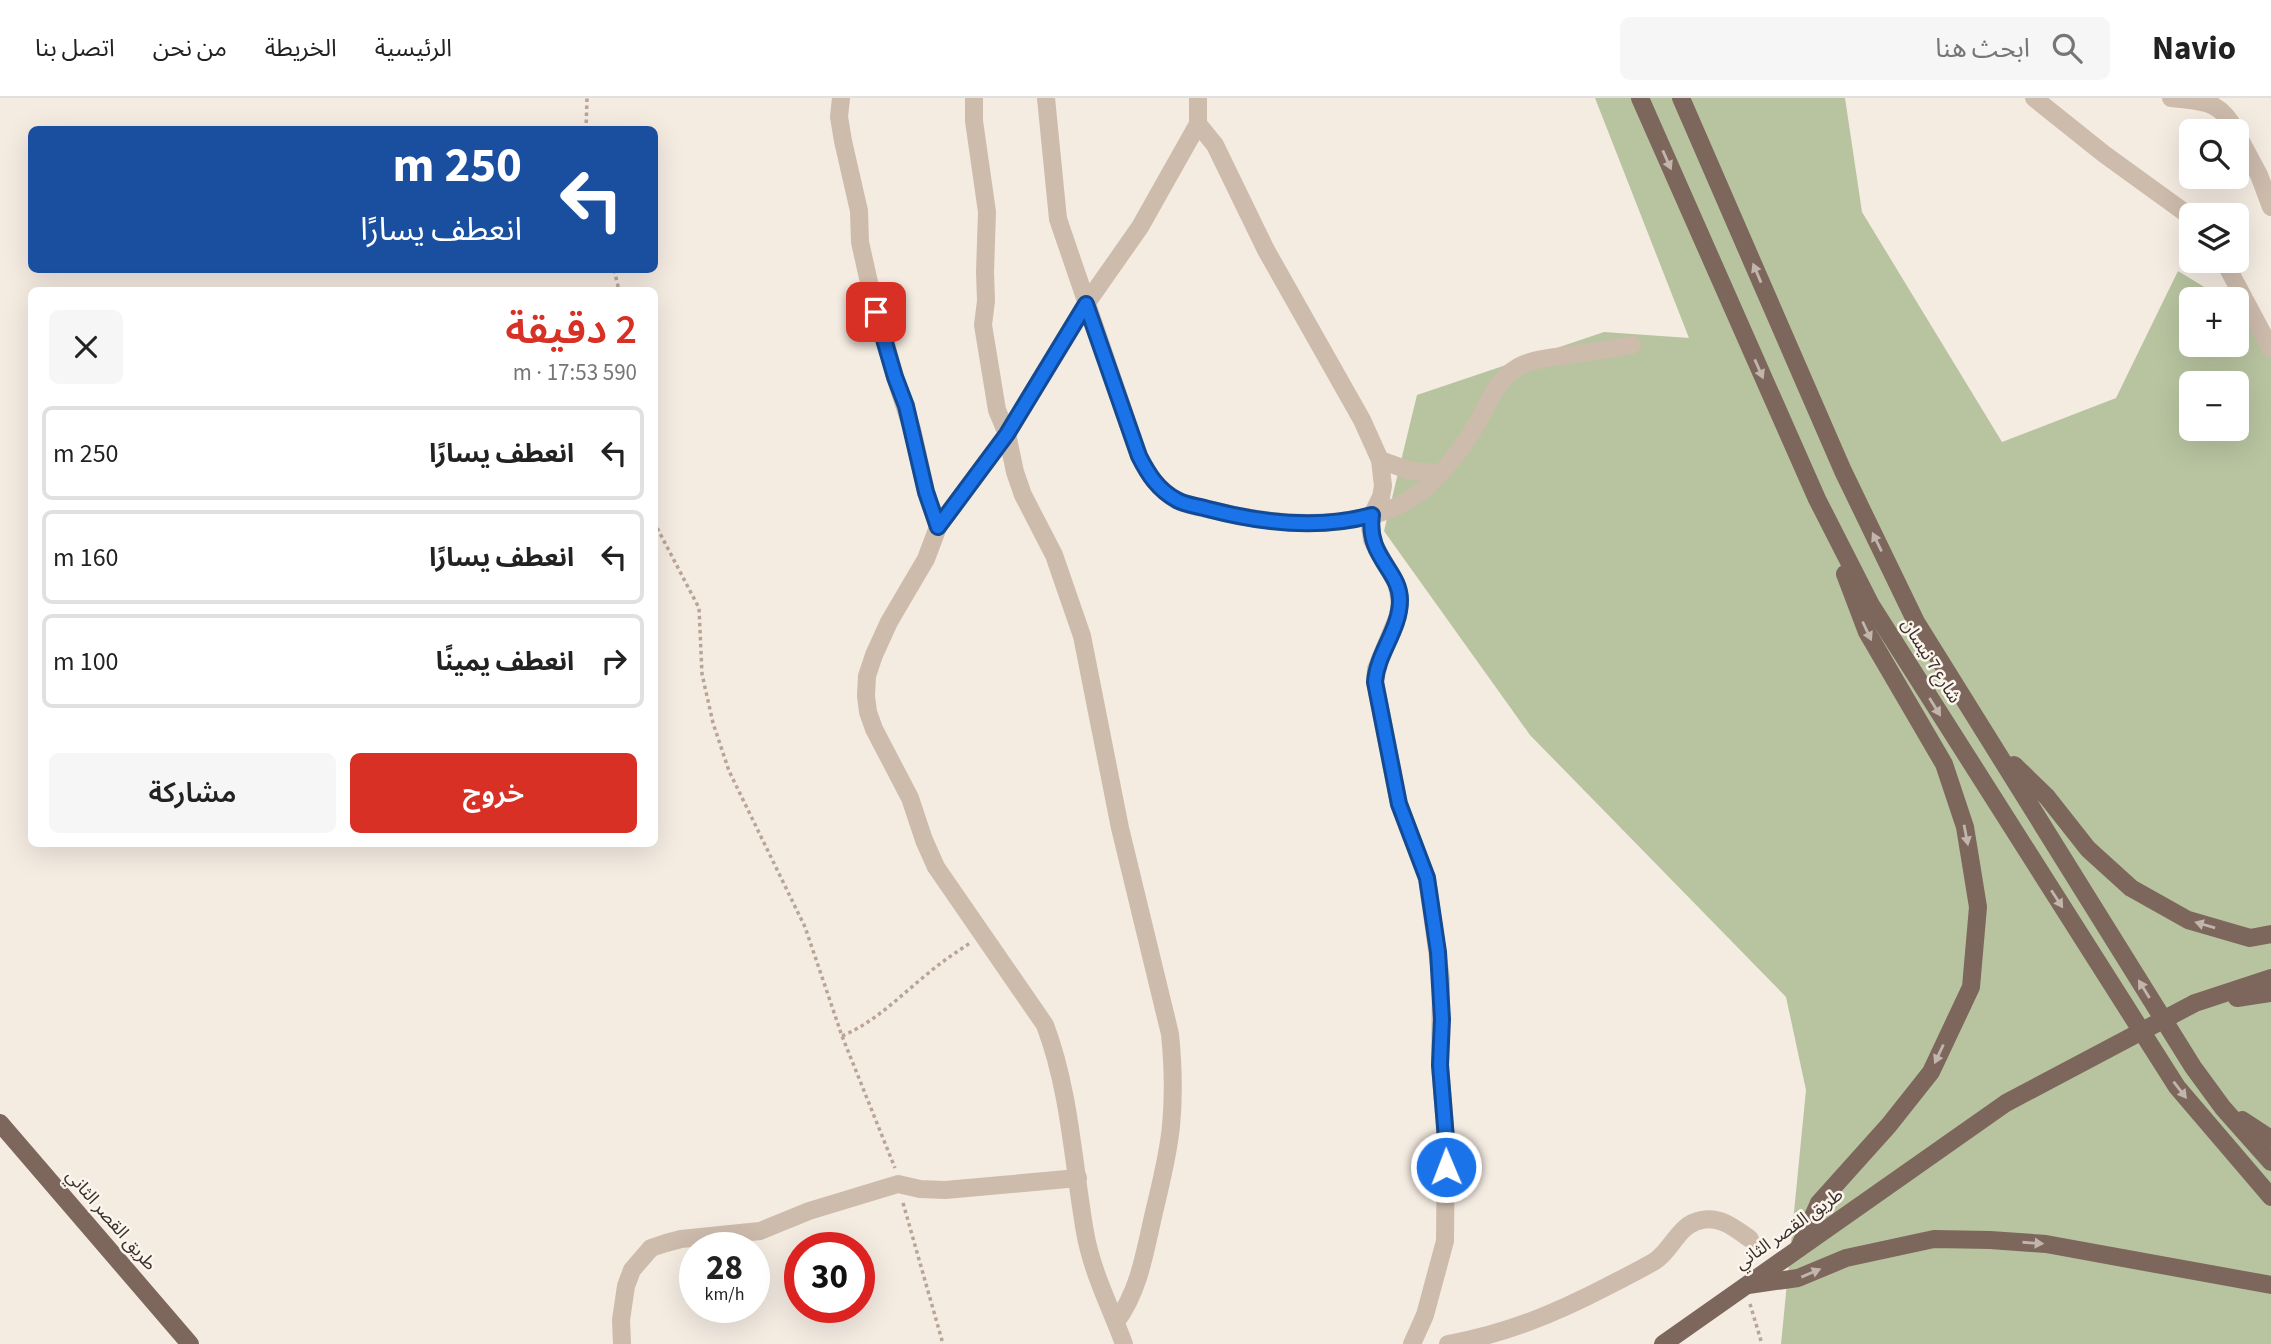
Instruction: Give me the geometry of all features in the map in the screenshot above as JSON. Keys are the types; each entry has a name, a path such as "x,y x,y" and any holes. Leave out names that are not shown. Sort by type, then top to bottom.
{"main road":[{"name":"شارع 7 نيسان","path":"1640,98 1817,499 1871,605 2177,1087 2271,1197"},
{"name":"شارع 7 نيسان","path":"1681,98 1854,494 1916,622 2193,1067 2223,1108 2271,1162"},
{"path":"1799,1248 1819,1203 1866,1153 1931,1072 1971,987 1978,906 1965,827 1944,764 1867,632 1817,499"},
{"path":"1995,747 2047,797 2088,849 2132,888 2188,920 2250,938 2271,934"},
{"path":"2195,1003 2271,978"},
{"path":"2195,1003 2271,993"},
{"name":"طريق القصر الثاني","path":"1663,1344 2007,1103 2195,1003"},
{"path":"2223,1108 2271,1139"},
{"name":"طريق القصر الثاني","path":"0,1123 190,1344"},
{"path":"1744,1285 1798,1278 1846,1258 1934,1239 2046,1244 2271,1285"}],"street":[{"path":"841,98 839,117 859,211 860,242 895,377 906,406 926,492 938,527"},
{"path":"974,98 974,121 987,212 984,340 997,410 1007,434 1014,472 1054,555 1082,636 1120,828 1170,1034 1173,1064 1171,1126 1163,1172 1136,1287 1127,1307 1116,1322"},
{"path":"1046,98 1058,219 1139,456 1149,475 1178,501 1272,522 1307,524 1355,520 1372,515 1428,486 1450,463 1508,373 1539,359 1632,345"},
{"path":"1124,1344 1101,1291 1092,1262 1085,1232 1075,1154 1057,1066 1045,1025 936,867 910,798 874,729 866,696 867,676 889,622 926,559 938,527 1007,434 1086,304 1140,227 1198,124 1198,98"},
{"path":"2034,98 2104,154 2179,208"},
{"path":"2171,98 2211,103 2228,119"},
{"path":"1198,124 1215,145 1276,269 1362,421 1380,460 1383,486 1370,527 1372,540 1400,596 1398,616 1381,654 1375,682 1399,804 1427,878 1441,979 1440,1065 1446,1139 1445,1241 1425,1315 1412,1344"},
{"path":"2249,156 2271,207"},
{"path":"2230,273 2271,349"},
{"path":"1380,460 1411,471 1440,473"},
{"path":"622,1344 621,1320 626,1286 632,1270 651,1248 681,1239 760,1231 808,1211 898,1184 920,1189 944,1190 1078,1178"},
{"path":"1448,1344 1515,1328 1568,1307 1657,1259 1686,1226 1702,1220 1714,1219 1731,1225 1750,1239"}],"path":[{"path":"586,126 587,98"},
{"path":"658,530 699,608 702,674 713,723 729,771 805,927 842,1035 897,1173 943,1344"},
{"path":"842,1035 856,1030 884,1012 927,974 984,934"},
{"path":"1744,1285 1762,1344"}],"green space":[{"path":"1595,98 1845,98 1862,212 2002,442 2116,398 2178,271 2204,287 2179,287 2179,357 2249,357 2249,320 2271,344 2271,1344 1781,1344 1806,1090 1786,997 1530,735 1384,531 1417,395 1604,332 1689,338"}],"route":[{"path":"876,312 906,406 926,492 938,527 1007,434 1086,304 1139,456 1149,475 1161,489 1178,501 1231,515 1272,522 1307,524 1355,520 1372,515 1372,540 1400,596 1398,616 1381,654 1375,682 1399,804 1427,878 1438,952 1442,1019 1440,1065 1446,1167"}]}
